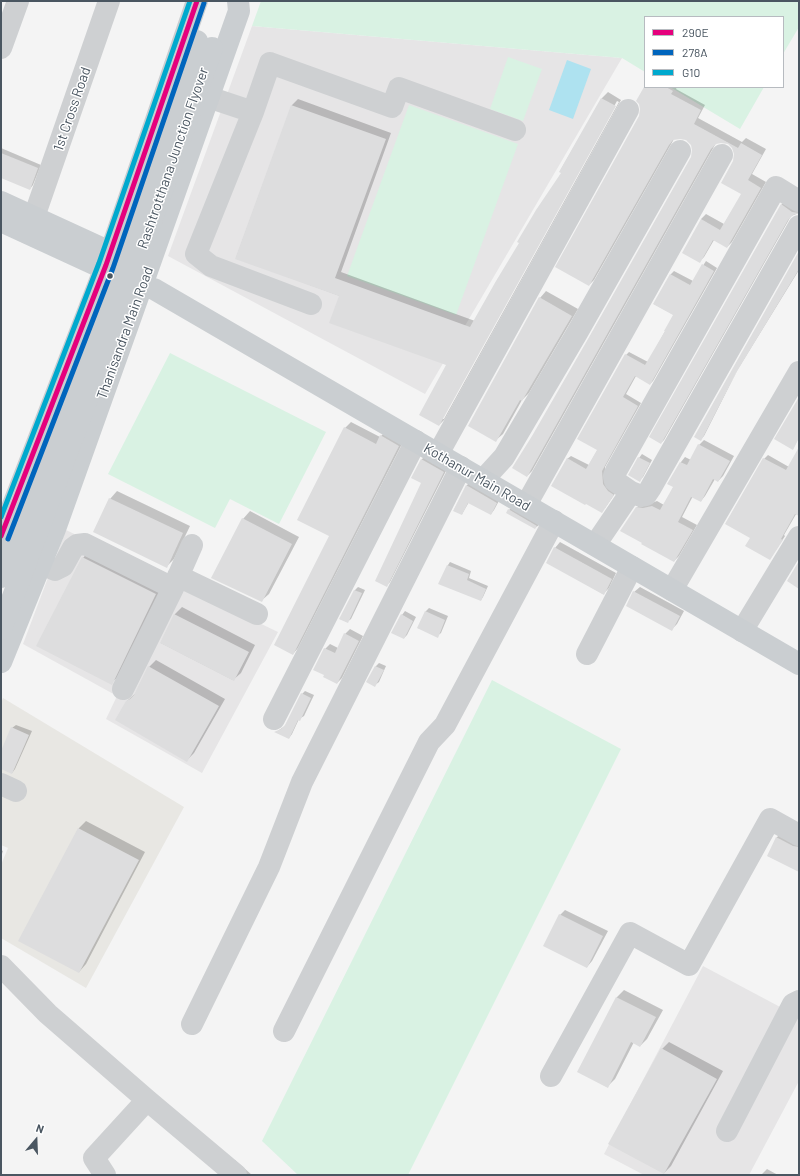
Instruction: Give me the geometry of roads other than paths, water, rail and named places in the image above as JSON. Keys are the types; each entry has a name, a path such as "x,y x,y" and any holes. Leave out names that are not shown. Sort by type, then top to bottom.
{"main road":[{"path":"1,536 94,299 102,261 197,1"},
{"name":"Thanisandra Main Road","path":"1,661 41,564 147,282 208,97 239,11 226,2"},
{"name":"Rashtrotthana Junction Flyover","path":"1,577 94,333 226,2"},
{"name":"Rashtrotthana Junction Flyover","path":"1,630 114,324 226,2"},
{"path":"1,202 34,217 102,261"},
{"path":"2,225 102,261"},
{"name":"Kothanur Main Road","path":"102,261 147,282 482,480 799,664"}],"street":[{"path":"1,48 18,1"},
{"name":"1st Cross Road","path":"34,217 109,1"},
{"path":"311,304 211,266 196,254 270,63 392,107 399,88 515,130"},
{"path":"208,97 252,112"},
{"path":"438,454 628,110"},
{"path":"482,480 508,451 680,151"},
{"path":"526,505 722,155"},
{"path":"799,200 776,187 616,471 614,476 615,481 630,492 641,496 646,495 650,490 799,226"},
{"path":"672,590 799,372"},
{"path":"274,719 416,441"},
{"path":"192,1024 269,868 302,782 461,467"},
{"path":"596,545 630,492"},
{"path":"284,1031 428,742 445,725 554,521"},
{"path":"742,631 799,537"},
{"path":"41,564 54,570 60,568 63,566 73,548 77,545 85,544 175,582 257,614"},
{"path":"123,689 192,545"},
{"path":"586,654 632,567"},
{"path":"551,1076 630,933 689,965 770,819 799,835"},
{"path":"1,966 48,1014 146,1100 236,1175"},
{"path":"727,1131 793,1004 799,1001"},
{"path":"105,1175 94,1158 146,1100"}],"water":[{"path":"567,60 591,69 573,119 549,110"}]}
